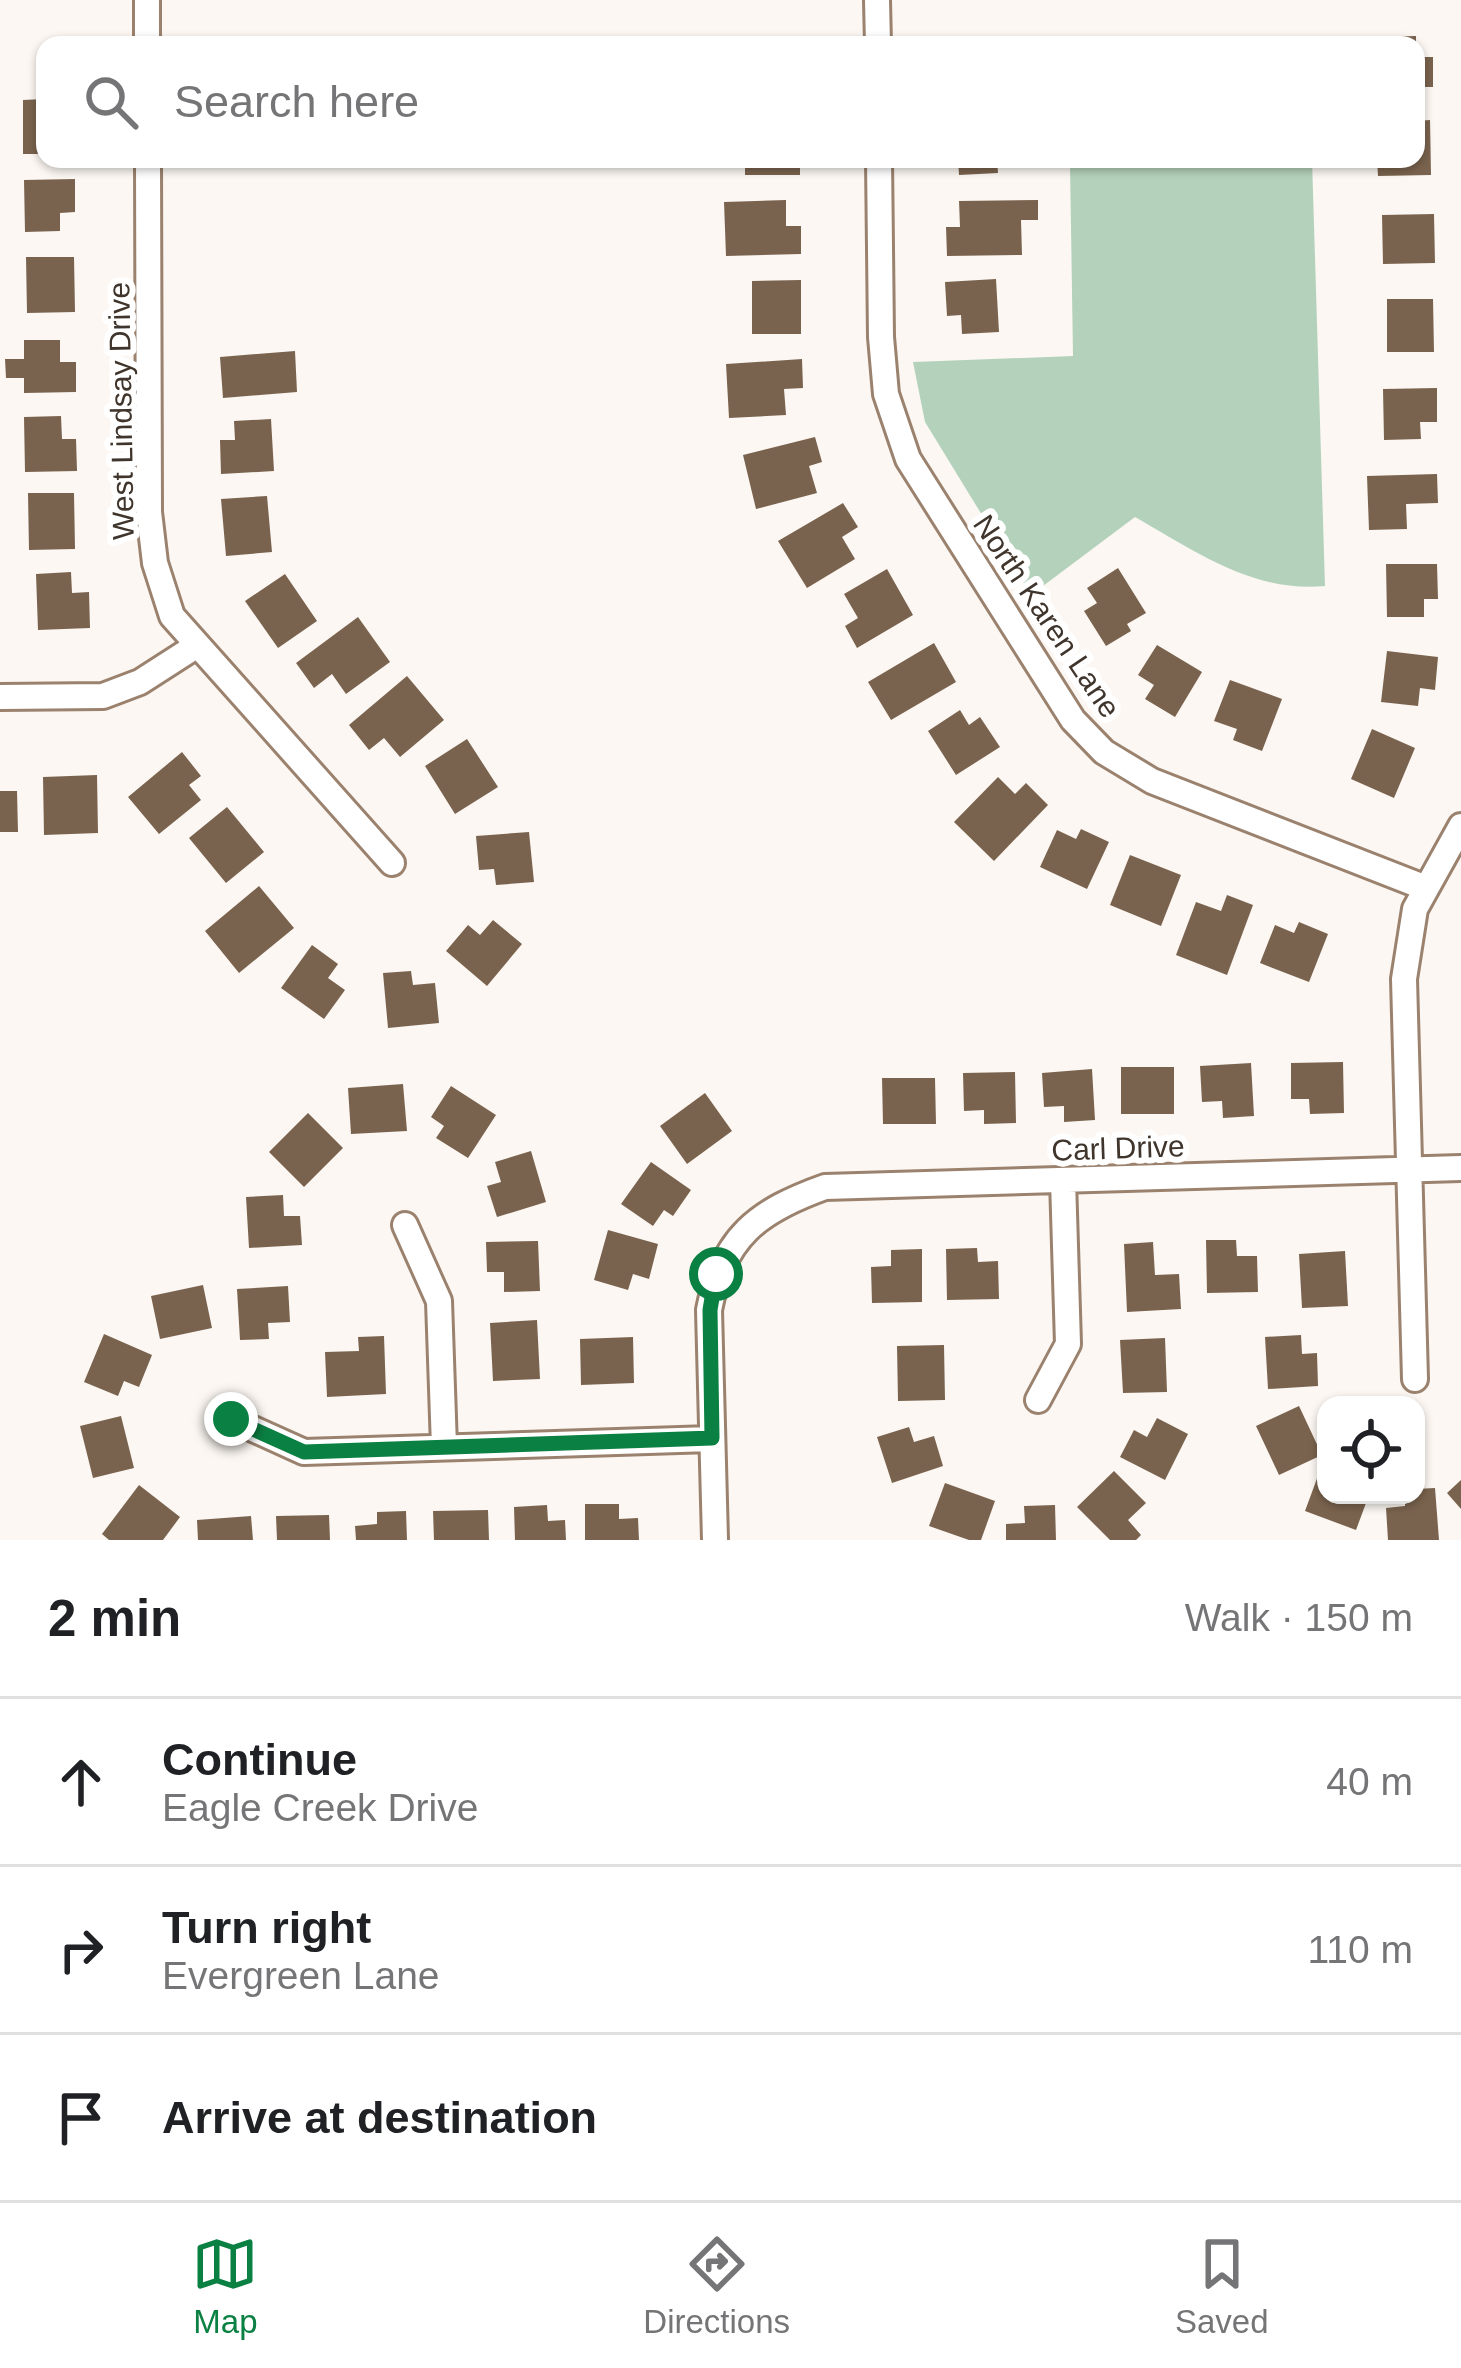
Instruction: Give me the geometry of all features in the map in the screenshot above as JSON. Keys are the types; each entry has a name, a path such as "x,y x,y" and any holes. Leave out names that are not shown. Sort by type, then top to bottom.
{"street":[{"path":"147,0 147,36"},
{"path":"877,0 878,36"},
{"name":"West Lindsay Drive","path":"148,168 149,512 155,563 172,616 392,863"},
{"name":"North Karen Lane","path":"879,168 886,394 908,459 1073,720 1104,752 1152,781 1426,888"},
{"path":"0,697 103,695 140,682 196,646"},
{"path":"1415,1378 1404,979 1415,909 1461,826"},
{"name":"Carl Drive","path":"712,1438 710,1310 716,1274 742,1235 779,1203 825,1187 1461,1168"},
{"path":"1038,1400 1068,1344 1063,1180"},
{"path":"405,1225 440,1301 444,1447"},
{"path":"231,1419 304,1452 712,1438 715,1540"}],"green space":[{"path":"1070,168 1312,168 1325,586 1273,583 1249,576 1202,556 1135,517 1031,595 925,422 913,362 1073,356"}],"building":[{"path":"1425,57 1433,57 1433,87 1425,87"},
{"path":"36,99 36,154 23,154 23,100"},
{"path":"1425,120 1430,120 1431,175 1378,176 1378,168 1425,168"},
{"path":"745,168 800,168 800,175 745,175"},
{"path":"959,168 998,168 998,173 959,175"},
{"path":"75,179 75,212 60,213 60,231 25,232 24,180"},
{"path":"786,200 786,226 801,226 801,254 726,256 724,202"},
{"path":"1038,200 1038,220 1021,220 1022,255 947,256 946,227 960,227 959,201"},
{"path":"1434,214 1435,263 1383,264 1382,215"},
{"path":"26,257 74,257 75,312 27,313"},
{"path":"996,279 999,332 962,334 961,315 947,316 945,282"},
{"path":"801,280 801,334 752,334 752,281"},
{"path":"1387,299 1433,299 1434,352 1387,352"},
{"path":"24,340 60,340 60,362 76,362 76,392 24,393 24,378 6,378 5,359 24,359"},
{"path":"295,351 297,392 223,398 220,357"},
{"path":"802,359 803,388 784,389 786,415 729,418 726,364"},
{"path":"1437,388 1437,422 1420,422 1421,439 1384,440 1383,389"},
{"path":"61,416 62,439 76,439 77,471 25,472 24,417"},
{"path":"271,419 274,471 221,474 220,440 235,440 234,421"},
{"path":"815,437 822,462 809,466 817,493 756,509 743,455"},
{"path":"1437,474 1438,503 1406,504 1407,529 1369,530 1367,476"},
{"path":"28,493 74,493 75,549 29,550"},
{"path":"267,496 272,552 226,556 221,499"},
{"path":"843,503 858,527 842,537 855,559 807,588 778,541"},
{"path":"1386,564 1437,564 1438,599 1424,599 1424,617 1387,617"},
{"path":"1118,568 1146,613 1127,624 1131,631 1106,646 1084,611 1097,603 1087,588"},
{"path":"887,569 913,615 857,648 845,626 858,618 844,594"},
{"path":"71,572 72,593 89,592 90,628 38,630 36,574"},
{"path":"285,574 317,621 278,648 245,601"},
{"path":"358,617 390,662 346,694 332,674 314,688 296,663"},
{"path":"934,643 956,682 891,720 868,682"},
{"path":"1157,645 1202,672 1175,717 1145,699 1154,685 1138,675"},
{"path":"1387,651 1438,657 1435,690 1420,688 1418,706 1381,702"},
{"path":"407,676 444,720 400,757 384,738 369,750 349,725"},
{"path":"1230,680 1282,699 1262,751 1233,740 1237,729 1214,721"},
{"path":"960,710 969,725 980,717 1000,747 956,775 928,731"},
{"path":"1372,729 1415,748 1394,798 1351,779"},
{"path":"467,739 498,787 455,814 425,766"},
{"path":"182,752 201,776 189,785 201,800 159,834 128,797"},
{"path":"97,775 98,833 44,835 43,777"},
{"path":"998,777 1015,794 1026,783 1048,805 994,861 954,822"},
{"path":"0,791 17,791 18,832 0,832"},
{"path":"227,807 264,852 226,883 189,838"},
{"path":"1081,829 1109,842 1087,889 1040,867 1057,830 1076,839"},
{"path":"529,832 534,882 496,885 494,869 479,870 476,836"},
{"path":"1130,855 1181,875 1161,926 1110,905"},
{"path":"259,886 294,928 239,973 205,931"},
{"path":"1227,895 1253,905 1227,975 1176,955 1196,902 1221,911"},
{"path":"493,920 522,944 487,986 446,951 468,925 480,935"},
{"path":"1299,922 1328,934 1309,982 1260,963 1275,925 1294,933"},
{"path":"312,945 338,964 328,978 345,990 324,1019 281,988"},
{"path":"411,971 413,985 435,983 439,1023 388,1028 383,973"},
{"path":"1343,1062 1344,1113 1310,1114 1309,1099 1291,1099 1291,1063"},
{"path":"1251,1063 1254,1116 1223,1118 1222,1101 1202,1102 1200,1066"},
{"path":"1121,1067 1174,1067 1174,1114 1121,1114"},
{"path":"1092,1069 1095,1120 1064,1122 1064,1106 1044,1107 1042,1073"},
{"path":"1015,1072 1016,1123 984,1124 984,1110 964,1111 963,1073"},
{"path":"882,1078 935,1078 936,1124 883,1124"},
{"path":"403,1084 407,1131 351,1134 348,1088"},
{"path":"451,1086 496,1115 468,1158 436,1138 444,1126 431,1117"},
{"path":"705,1093 732,1131 687,1164 660,1126"},
{"path":"308,1113 343,1148 304,1187 269,1152"},
{"path":"531,1151 546,1202 497,1217 487,1186 501,1182 495,1162"},
{"path":"651,1162 691,1190 673,1216 664,1210 653,1226 621,1204"},
{"path":"283,1195 284,1216 300,1216 302,1245 249,1248 246,1197"},
{"path":"608,1230 658,1244 649,1279 633,1274 628,1290 594,1280"},
{"path":"1206,1240 1236,1240 1237,1256 1257,1256 1258,1292 1207,1293"},
{"path":"538,1241 540,1291 504,1292 504,1272 487,1272 486,1242"},
{"path":"1153,1242 1155,1275 1179,1274 1181,1309 1127,1312 1124,1244"},
{"path":"977,1248 978,1262 998,1261 999,1299 947,1300 946,1249"},
{"path":"922,1249 922,1302 872,1303 871,1267 891,1266 891,1250"},
{"path":"1345,1251 1348,1306 1302,1308 1299,1254"},
{"path":"203,1285 212,1328 160,1339 151,1296"},
{"path":"288,1286 290,1322 268,1323 269,1339 240,1340 237,1289"},
{"path":"537,1320 540,1379 493,1381 490,1323"},
{"path":"104,1334 152,1355 139,1387 124,1381 118,1396 84,1382"},
{"path":"1301,1335 1302,1354 1317,1353 1318,1386 1268,1389 1265,1337"},
{"path":"384,1336 386,1394 327,1397 325,1352 359,1351 358,1337"},
{"path":"633,1337 634,1383 581,1385 580,1339"},
{"path":"1165,1338 1167,1392 1123,1393 1120,1340"},
{"path":"944,1345 945,1400 898,1401 897,1346"},
{"path":"1299,1406 1317,1444 1317,1457 1279,1475 1256,1426"},
{"path":"121,1416 134,1468 93,1478 80,1426"},
{"path":"1157,1418 1188,1434 1165,1480 1120,1457 1134,1430 1147,1437"},
{"path":"909,1427 914,1442 934,1436 943,1466 892,1483 877,1437"},
{"path":"1114,1471 1146,1503 1128,1520 1141,1535 1136,1540 1110,1540 1077,1507"},
{"path":"1317,1479 1317,1504 1366,1504 1356,1530 1305,1511"},
{"path":"1461,1480 1461,1509 1447,1493"},
{"path":"945,1483 995,1501 981,1540 929,1526"},
{"path":"139,1485 180,1517 163,1540 109,1540 102,1534"},
{"path":"1435,1488 1439,1540 1388,1540 1386,1508 1425,1504 1425,1489"},
{"path":"585,1504 619,1504 619,1519 638,1518 639,1540 585,1540"},
{"path":"547,1505 548,1521 565,1520 566,1540 515,1540 514,1507"},
{"path":"1055,1505 1056,1540 1006,1540 1006,1524 1025,1523 1024,1506"},
{"path":"488,1510 489,1540 434,1540 433,1511"},
{"path":"406,1511 407,1540 356,1540 355,1526 377,1524 377,1512"},
{"path":"329,1515 330,1540 277,1540 276,1516"},
{"path":"251,1516 253,1540 198,1540 197,1520"}],"route":[{"path":"231,1419 304,1452 712,1438 710,1310 716,1274"}]}
